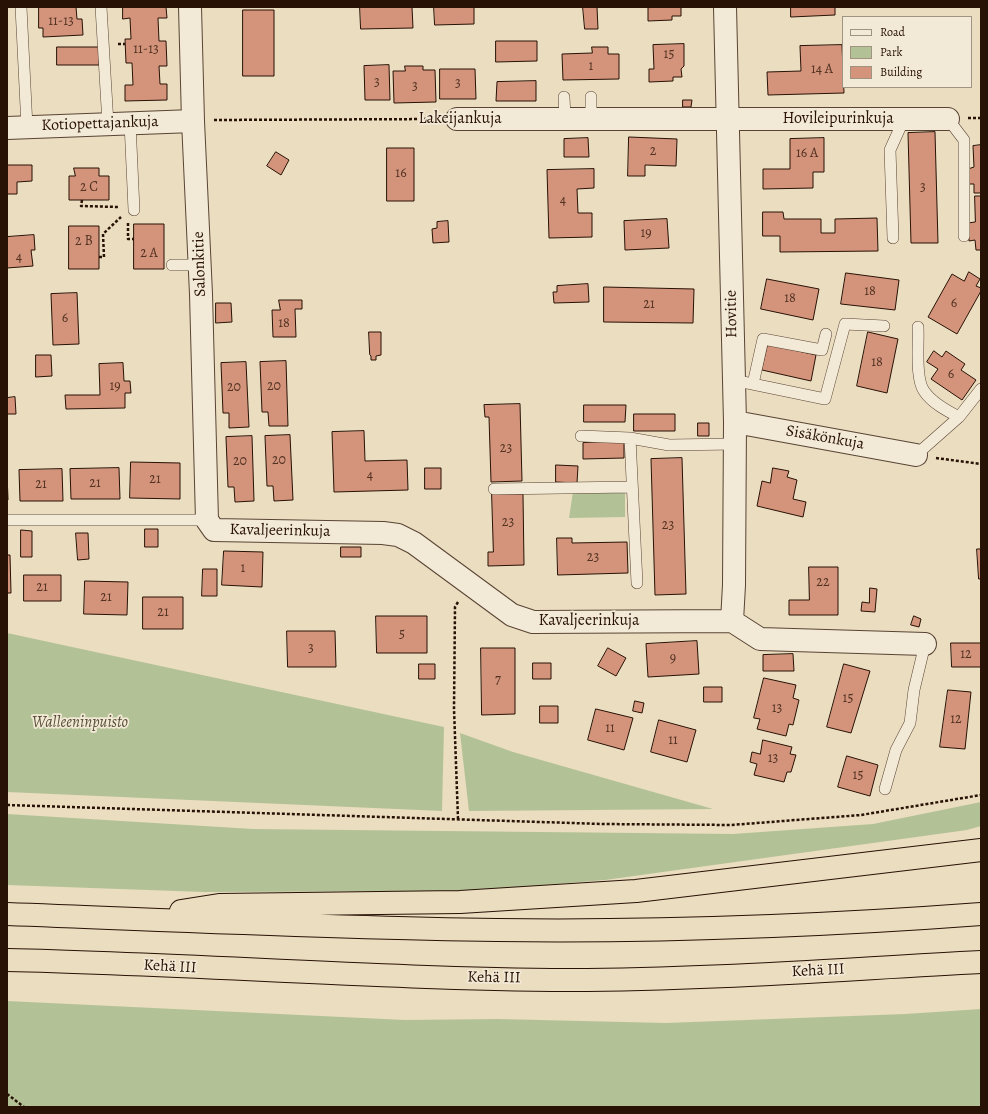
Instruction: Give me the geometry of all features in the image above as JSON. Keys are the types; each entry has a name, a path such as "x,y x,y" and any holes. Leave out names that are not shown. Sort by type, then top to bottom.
{"highway":[{"path":"135,919 219,905 460,902 636,890 981,850"},
{"path":"7,914 366,928 500,930 770,927 981,914"},
{"name":"Kehä III","path":"7,960 334,974 570,980 683,978 981,962"}],"street":[{"name":"Salonkitie","path":"190,7 193,120 200,265 207,520"},
{"name":"Hovitie","path":"725,7 727,119 743,382 735,422 734,585 732,621"},
{"name":"Lakeijankuja","path":"457,119 565,118 591,108 727,119"},
{"name":"Hovileipurinkuja","path":"727,119 948,119"},
{"name":"Kotiopettajankuja","path":"17,127 193,120"},
{"name":"Sisäkönkuja","path":"735,422 916,455"},
{"name":"Kavaljeerinkuja","path":"207,520 214,530 369,532 398,535 414,543 512,615 533,622 732,621"},
{"path":"732,621 760,639 925,644"}],"lane":[{"path":"17,127 21,7"},
{"path":"101,7 108,124"},
{"path":"564,97 565,118"},
{"path":"893,238 890,150 904,119"},
{"path":"948,119 964,140 964,236"},
{"path":"130,123 134,209"},
{"path":"172,265 200,265"},
{"path":"826,334 822,350 763,339 743,382 824,399 845,324 884,326"},
{"path":"918,327 919,375 924,391 940,406 959,418"},
{"path":"916,455 959,418 981,389"},
{"path":"581,436 630,438 670,445 735,444"},
{"path":"630,438 637,583"},
{"path":"494,489 632,488"},
{"path":"7,520 207,520"},
{"path":"885,788 896,750 910,724 914,690 925,644"}],"path":[{"name":"Lakeijankuja","path":"193,120 457,119"},
{"path":"82,200 81,206 134,209"},
{"path":"99,257 104,256 103,234 121,217 134,209"},
{"path":"916,455 981,464"},
{"path":"458,819 454,709 455,607 468,584"},
{"path":"7,805 603,824 731,825 861,815 981,795"},
{"path":"7,1094 24,1107"}],"green space":[{"path":"573,492 625,492 625,517 569,518"},
{"name":"Walleeninpuisto","path":"7,633 444,727 442,811 7,792"},
{"path":"460,733 513,752 713,809 469,811"},
{"path":"981,802 981,826 967,830 605,880 474,891 204,892 7,885 7,814 253,829 733,834 873,824"},
{"path":"7,1001 405,1020 498,1019 666,1023 905,1014 981,1009 981,1107 7,1107"}],"building":[{"path":"39,7 76,7 77,19 82,19 83,35 43,37 43,28 39,28"},
{"path":"123,7 166,7 167,18 158,18 159,41 166,41 167,66 159,66 160,84 167,84 167,100 125,101 125,85 133,85 132,63 126,63 125,39 131,39 130,18 123,19"},
{"path":"360,7 412,7 413,28 361,29"},
{"path":"434,7 474,7 474,24 435,25"},
{"path":"583,7 597,7 598,29 585,29"},
{"path":"681,7 681,16 672,16 672,20 648,21 648,8"},
{"path":"791,7 835,7 835,15 791,17"},
{"path":"243,10 274,10 274,76 243,76"},
{"path":"496,41 537,41 537,61 496,62"},
{"path":"684,44 684,66 681,69 682,77 673,77 673,81 649,82 649,69 654,69 653,45"},
{"path":"842,45 842,88 844,88 844,93 768,95 767,72 801,71 800,46"},
{"path":"57,47 99,47 99,65 57,65"},
{"path":"592,47 608,47 608,54 619,54 619,79 563,80 562,54 592,53"},
{"path":"389,65 390,100 365,100 364,66"},
{"path":"405,66 423,66 423,70 435,70 436,102 394,103 393,71 405,71"},
{"path":"440,69 475,69 476,99 440,99"},
{"path":"536,81 536,101 496,101 497,82"},
{"path":"683,100 692,100 691,107 683,107"},
{"path":"935,132 938,243 911,243 908,133"},
{"path":"629,137 677,139 676,166 645,165 645,176 628,176"},
{"path":"588,138 589,157 564,157 564,139"},
{"path":"824,138 824,172 813,172 813,188 763,189 763,169 790,169 790,139"},
{"path":"981,145 981,193 974,193 974,184 968,184 968,169 974,167 973,146"},
{"path":"387,148 414,148 414,201 387,201"},
{"path":"276,152 289,160 281,175 267,166"},
{"path":"7,165 32,165 32,181 17,182 17,194 7,194"},
{"path":"74,168 99,168 99,176 109,176 109,200 69,200 69,176 75,176"},
{"path":"594,169 594,188 577,189 578,213 592,213 592,237 549,238 547,170"},
{"path":"975,196 981,196 981,250 976,250 975,240 969,241 968,223 975,222"},
{"path":"763,212 783,212 784,219 821,219 821,233 835,233 835,219 877,218 878,251 780,252 780,236 763,236"},
{"path":"667,219 669,248 625,250 624,221"},
{"path":"448,221 449,242 433,243 432,229 437,228 437,222"},
{"path":"134,224 164,224 164,269 134,269"},
{"path":"69,226 99,226 99,269 69,269"},
{"path":"34,235 35,250 31,250 33,266 7,268 7,237"},
{"path":"969,272 980,279 976,286 981,288 981,291 957,334 928,317 952,274 964,281"},
{"path":"846,273 899,280 895,310 841,304"},
{"path":"767,279 819,289 813,320 761,309"},
{"path":"588,284 589,302 554,303 553,292 557,292 557,286"},
{"path":"604,287 694,289 693,323 604,322"},
{"path":"77,293 79,344 53,345 51,294"},
{"path":"279,300 302,300 302,309 295,309 296,337 273,337 272,310 280,310"},
{"path":"216,303 231,303 232,322 216,323"},
{"path":"369,332 381,332 381,355 376,356 376,360 371,360"},
{"path":"868,332 898,339 887,393 857,386"},
{"path":"768,344 816,355 811,381 762,370"},
{"path":"934,351 942,357 946,351 965,364 961,370 976,380 962,400 931,379 938,369 927,362"},
{"path":"36,355 51,355 52,376 36,377"},
{"path":"286,361 288,426 269,426 268,412 262,412 260,362"},
{"path":"246,362 249,427 229,428 229,413 223,413 221,363"},
{"path":"123,363 124,381 130,381 131,393 125,393 125,408 66,409 65,395 100,395 99,364"},
{"path":"15,397 16,414 7,414 7,398"},
{"path":"520,404 522,481 491,482 489,417 485,417 484,405"},
{"path":"584,405 626,405 625,422 584,422"},
{"path":"634,414 675,414 675,431 634,431"},
{"path":"698,423 709,423 709,436 698,436"},
{"path":"364,431 365,461 407,460 408,490 334,492 332,432"},
{"path":"290,435 293,500 274,501 273,486 267,486 265,436"},
{"path":"252,436 254,501 235,502 234,487 228,487 226,437"},
{"path":"624,441 624,458 583,459 583,443"},
{"path":"682,458 686,594 655,595 651,459"},
{"path":"131,462 180,463 180,499 130,498"},
{"path":"556,465 578,466 577,483 556,482"},
{"path":"119,468 120,499 71,499 70,469"},
{"path":"425,468 441,468 441,489 425,489"},
{"path":"773,468 789,471 787,477 797,480 793,499 806,502 803,517 757,506 762,481 770,483"},
{"path":"62,469 63,501 20,501 19,470"},
{"path":"7,473 8,500 7,500"},
{"path":"492,494 523,494 524,565 488,566 488,552 493,552"},
{"path":"145,529 158,529 158,547 145,547"},
{"path":"21,530 32,531 32,557 21,557"},
{"path":"76,533 88,533 89,559 78,560"},
{"path":"557,538 572,538 572,543 627,542 628,573 558,575"},
{"path":"341,547 361,547 361,557 341,557"},
{"path":"977,549 981,549 981,579 979,579"},
{"path":"224,551 263,552 262,587 222,585"},
{"path":"7,555 10,555 11,593 7,593"},
{"path":"809,567 838,567 838,615 789,615 789,600 809,600"},
{"path":"203,569 217,569 217,596 202,596"},
{"path":"24,575 61,575 61,601 24,601"},
{"path":"85,581 128,582 127,615 84,614"},
{"path":"870,588 877,589 875,612 861,611 862,602 869,603"},
{"path":"143,597 183,597 183,629 143,629"},
{"path":"376,616 427,616 427,653 377,653"},
{"path":"914,616 921,619 919,627 911,625"},
{"path":"287,631 335,631 336,667 288,667"},
{"path":"697,641 699,674 648,677 646,644"},
{"path":"951,643 981,643 981,667 952,667"},
{"path":"481,648 515,648 515,714 482,715"},
{"path":"608,648 626,658 616,676 598,666"},
{"path":"793,654 794,671 763,671 763,655"},
{"path":"533,663 551,663 551,679 533,679"},
{"path":"419,664 435,664 435,679 419,679"},
{"path":"844,664 870,671 851,733 827,727"},
{"path":"764,678 796,685 793,698 799,700 793,725 789,724 786,736 757,729 760,719 754,718"},
{"path":"704,687 722,687 722,702 704,702"},
{"path":"948,690 971,692 965,749 940,747"},
{"path":"635,701 644,703 642,713 633,711"},
{"path":"540,706 558,706 558,723 540,723"},
{"path":"596,709 633,718 624,750 588,740"},
{"path":"659,720 696,730 687,762 651,752"},
{"path":"763,740 792,747 790,754 796,755 791,772 787,772 784,782 754,775 757,764 750,762 752,752 760,754"},
{"path":"847,756 878,765 870,796 838,787"}]}
